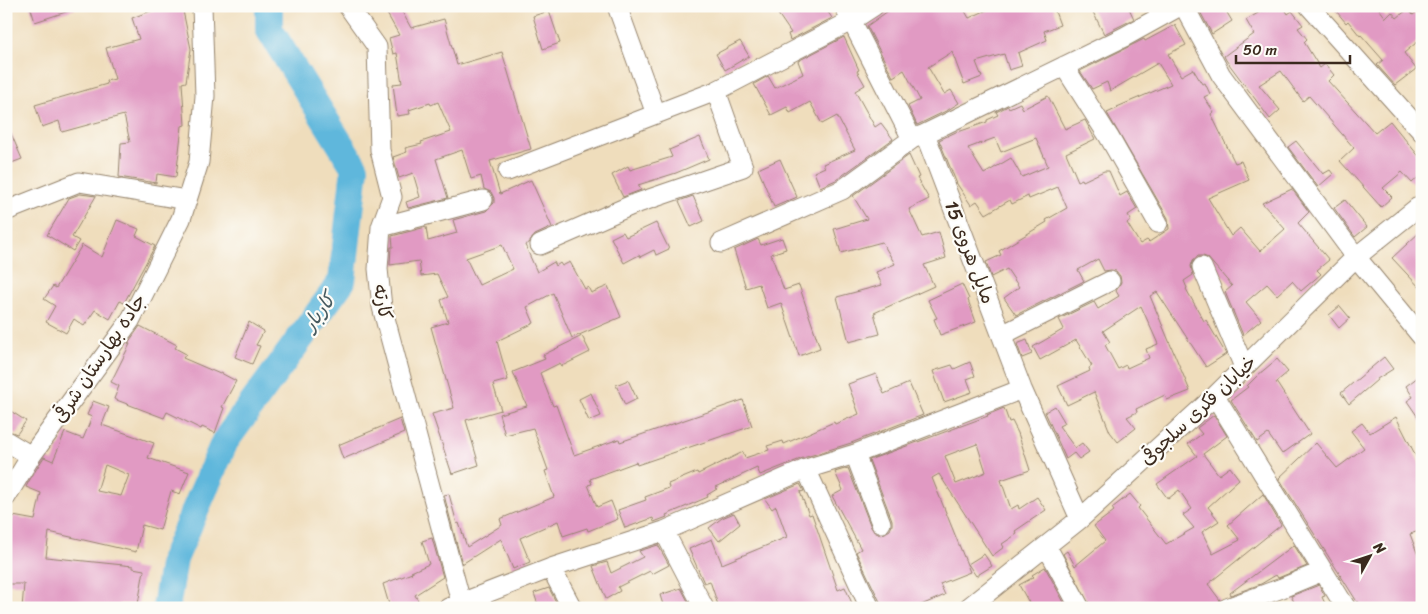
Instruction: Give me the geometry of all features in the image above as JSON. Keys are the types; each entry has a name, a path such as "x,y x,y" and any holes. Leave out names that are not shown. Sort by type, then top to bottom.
{"street":[{"name":"جاده بهارستان شرقی","path":"6,497 31,456 130,320 182,219 199,162 205,96 202,6"},
{"name":"کارته","path":"348,6 377,47 380,150 392,197 381,227 378,268 382,307 454,605"},
{"path":"617,6 656,114"},
{"path":"508,171 716,91 848,13 874,6"},
{"path":"721,243 842,190 918,136 1124,37 1180,6"},
{"path":"1184,6 1221,75 1356,257 1422,337"},
{"path":"1310,6 1422,132"},
{"name":"مایل هروی 15","path":"848,13 918,136 1002,335 1022,389 1080,519"},
{"path":"1064,66 1109,137 1158,223"},
{"path":"540,244 632,205 743,167 716,91"},
{"path":"6,211 79,182 187,200"},
{"path":"381,227 483,200"},
{"name":"خیابان فکری سلجوقی","path":"968,608 1080,519 1215,396 1356,257 1422,204"},
{"path":"1202,267 1244,368"},
{"path":"1002,335 1110,281"},
{"path":"454,605 551,568 664,531 806,470 855,454 1022,389"},
{"path":"1215,396 1346,608"},
{"path":"6,441 31,456"},
{"path":"855,454 881,523"},
{"path":"806,470 870,608"},
{"path":"664,531 704,608"},
{"path":"1047,547 1080,608"},
{"path":"551,568 572,608"},
{"path":"1227,608 1323,571"}],"building":[{"path":"30,6 75,6 75,9 35,22"},
{"path":"164,6 182,6 191,49 186,82 182,83 185,125 182,126 176,177 157,174 156,183 119,177 121,143 130,142 124,115 62,132 59,121 42,127 35,105 107,84 106,81 115,79 106,48 139,39 132,18"},
{"path":"392,6 399,6 411,28 444,19 457,65 502,52 531,149 490,161 500,194 531,180 552,227 535,235 525,245 537,272 554,262 556,266 560,263 562,266 570,262 585,289 588,287 591,293 608,286 621,317 572,338 553,293 527,307 534,323 497,341 508,380 493,384 501,410 466,420 479,465 452,474 432,414 454,408 431,327 448,322 441,300 448,297 437,274 421,276 419,261 390,265 391,247 393,247 392,236 426,227 428,241 457,233 453,220 486,211 494,203 494,198 491,192 484,189 481,176 471,179 462,150 436,159 448,198 408,208 406,202 420,197 413,173 399,178 393,157 407,152 405,148 422,144 421,142 451,132 438,102 409,110 410,114 397,116 393,84 402,83 397,53 393,54 389,38 399,35 385,10","holes":["502,245 513,269 479,285 466,258"]},
{"path":"783,6 824,6 832,18 790,40 788,34 791,33 776,11"},
{"path":"895,6 962,6 969,18 996,6 1053,6 1060,25 1044,31 1047,40 1018,53 1022,66 1009,70 1004,54 976,62 982,77 964,84 952,52 928,67 944,94 951,90 959,103 917,125 908,106 920,100 904,70 893,77 867,26"},
{"path":"1090,6 1128,6 1134,19 1104,34"},
{"path":"1197,6 1223,6 1232,21 1212,34"},
{"path":"1270,6 1283,6 1288,14 1292,11 1303,25 1298,28 1307,39 1304,42 1320,68 1325,64 1334,75 1328,81 1375,133 1390,121 1422,160 1422,174 1412,183 1402,172 1383,188 1392,197 1381,207 1340,161 1354,148 1309,96 1303,101 1281,71 1259,85 1280,110 1270,119 1226,60 1224,56 1254,34 1246,20"},
{"path":"1332,6 1377,6 1386,18 1392,12 1397,18 1408,9 1413,15 1422,8 1422,38 1404,53 1416,69 1395,85 1377,65 1383,60"},
{"path":"549,11 560,43 543,49 533,16"},
{"path":"1175,25 1186,45 1168,54 1181,76 1193,69 1202,84 1205,83 1210,94 1204,97 1214,112 1211,114 1235,163 1241,161 1249,180 1208,198 1231,236 1240,228 1260,251 1285,229 1262,203 1292,189 1309,212 1298,223 1329,260 1317,270 1321,274 1301,291 1292,281 1277,295 1267,284 1246,302 1261,320 1243,335 1225,292 1232,286 1208,258 1198,256 1193,260 1191,266 1193,275 1184,281 1186,289 1226,354 1206,367 1157,292 1150,296 1190,391 1167,400 1165,395 1136,409 1137,412 1127,417 1136,428 1118,442 1110,432 1094,392 1067,405 1058,386 1090,371 1089,368 1092,366 1076,340 1040,360 1033,347 1064,329 1059,319 1094,302 1098,309 1119,296 1116,291 1121,282 1120,276 1116,271 1104,271 1098,259 1078,270 1084,281 1016,315 1004,298 1019,287 1007,269 991,277 986,262 1001,255 999,251 1067,208 1058,187 1029,199 1028,196 1012,204 1010,200 986,214 977,201 971,205 957,184 939,140 958,131 987,122 987,120 998,115 996,112 1008,106 1009,108 1020,103 1023,109 1048,96 1065,129 1085,120 1095,139 1066,153 1078,181 1082,179 1083,181 1104,171 1109,171 1120,196 1127,192 1137,209 1128,215 1131,220 1127,223 1140,244 1147,240 1149,242 1169,229 1168,218 1107,113 1171,84 1158,63 1110,91 1107,82 1092,89 1080,71 1144,39 1145,41","holes":["995,138 1001,152 1036,138 1048,166 1022,177 1011,158 984,174 968,148","1141,306 1158,344 1146,349 1149,358 1127,368 1126,365 1118,369 1105,345 1110,342 1103,331"]},
{"path":"844,37 859,70 857,71 865,85 855,91 875,127 881,123 893,139 836,180 820,187 814,172 825,167 823,164 855,150 837,116 822,124 810,102 790,113 787,107 771,115 754,84 768,76 775,88 803,74 798,61"},
{"path":"740,41 749,56 725,70 716,54"},
{"path":"6,122 22,159 6,165"},
{"path":"700,137 709,159 676,173 638,185 641,190 623,197 612,175 628,166 630,170 672,157 669,150"},
{"path":"1296,141 1323,174 1330,170 1333,174 1318,187 1288,147"},
{"path":"909,155 919,177 917,178 929,199 909,209 922,237 939,232 946,258 924,265 934,286 874,313 880,334 849,342 837,297 882,285 876,272 895,264 882,242 841,253 834,229 867,219 853,196"},
{"path":"780,159 797,197 774,207 758,169"},
{"path":"80,194 96,196 72,237 79,241 73,251 47,235 69,198"},
{"path":"693,196 704,221 691,227 679,201"},
{"path":"1345,200 1367,227 1355,237 1334,208"},
{"path":"117,220 139,229 136,236 155,246 124,303 120,301 110,319 95,310 84,326 74,319 66,333 46,322 55,306 44,299 53,286 56,288 82,245 102,257"},
{"path":"656,223 669,249 656,255 654,250 624,263 611,238 623,232 626,237"},
{"path":"1422,230 1422,290 1392,258"},
{"path":"782,238 786,249 771,254 784,290 799,285 820,348 799,356 781,303 767,308 759,284 746,288 734,250 758,239 761,245"},
{"path":"962,284 976,322 940,335 934,319 937,318 928,300"},
{"path":"1340,306 1350,318 1339,328 1329,315"},
{"path":"249,322 264,331 256,345 260,346 252,364 235,357"},
{"path":"140,326 177,345 175,348 186,354 183,358 236,381 222,407 224,408 215,433 202,427 201,429 167,412 164,418 114,399 119,386 111,382 130,344 128,343"},
{"path":"582,336 590,352 562,366 560,363 540,373 553,406 556,405 574,455 619,439 620,442 743,400 752,426 637,465 636,462 590,479 592,484 588,485 597,507 611,501 618,519 588,531 587,528 563,536 558,521 520,538 530,562 513,569 501,539 462,564 444,495 449,494 457,524 459,523 467,547 502,525 500,519 554,497 545,471 548,470 533,428 505,435 499,414 527,406 513,372 545,359 543,355"},
{"path":"1027,340 1032,354 1022,358 1017,344"},
{"path":"1384,357 1393,369 1377,379 1349,404 1341,393"},
{"path":"1277,359 1288,372 1276,382 1310,434 1282,454 1268,434 1257,442 1231,400 1248,387 1258,375"},
{"path":"970,362 975,376 967,379 972,392 944,402 933,371 952,365 954,369"},
{"path":"876,374 884,394 909,383 923,415 760,475 757,468 716,487 717,489 707,495 708,497 666,515 667,517 654,522 653,518 625,528 618,510 646,500 645,497 669,488 668,484 697,472 698,474 743,452 745,458 769,450 767,446 783,441 784,444 834,422 835,424 859,414 848,384"},
{"path":"1422,374 1422,423 1407,401 1413,397 1406,386"},
{"path":"628,380 637,399 625,405 616,385"},
{"path":"591,393 601,416 589,421 579,399"},
{"path":"93,401 109,407 102,425 154,443 148,458 189,472 180,494 171,491 160,530 142,525 136,552 49,532 46,557 133,566 133,568 144,570 138,604 120,604 120,608 22,608 24,584 6,584 6,547 8,547 13,516 35,520 41,493 26,487 44,457 53,461 65,432 83,439 92,417 87,415","holes":["105,465 129,475 121,496 97,491"]},
{"path":"1055,406 1065,423 1059,426 1075,448 1082,443 1089,452 1079,459 1074,453 1066,459 1045,412"},
{"path":"6,408 26,421 17,434 6,430"},
{"path":"1004,408 1009,422 1012,421 1018,433 1030,470 1001,480 1011,509 1018,505 1019,509 1037,497 1046,510 1015,531 1017,534 1002,544 1004,547 992,556 939,474 932,478 970,572 940,584 945,595 914,608 883,608 856,552 861,549 832,496 843,490 835,472 848,468 871,527 874,532 879,534 885,533 890,530 892,520 869,460","holes":["977,444 986,472 956,484 945,456"]},
{"path":"1214,415 1227,436 1203,454 1219,475 1230,467 1239,479 1208,507 1219,521 1202,532 1213,554 1240,540 1228,525 1263,494 1281,525 1208,584 1220,600 1216,608 1091,608 1063,554 1067,551 1075,566 1105,541 1094,526 1114,511 1112,508 1130,494 1140,506 1138,508 1166,544 1194,528 1183,515 1192,509 1179,490 1168,499 1157,484 1197,456 1188,444 1202,434 1197,428"},
{"path":"1396,417 1422,468 1422,530 1410,534 1422,566 1422,608 1361,608 1279,478 1316,443 1337,468 1364,448 1351,431 1362,423 1370,433"},
{"path":"400,419 404,433 343,459 338,445"},
{"path":"800,484 804,491 800,492 809,515 812,514 838,590 845,587 854,608 719,608 710,581 704,583 689,549 712,539 722,564 787,537 776,506 772,509 765,499"},
{"path":"734,513 740,524 719,541 709,528 722,518"},
{"path":"432,538 443,577 415,595 422,608 390,608 383,584 429,564 422,541"},
{"path":"658,545 669,565 652,574 650,571 618,587 620,591 606,599 593,566 607,562 611,573 643,557 639,551"},
{"path":"1294,545 1307,566 1278,578 1276,575 1261,584 1231,595 1230,593"},
{"path":"984,554 992,566 976,576 968,564"},
{"path":"1045,567 1067,608 1032,608 1019,585 1034,577 1032,575"},
{"path":"1319,585 1325,596 1322,597 1327,608 1297,608 1291,596"},
{"path":"549,588 559,608 539,608 534,593"},
{"path":"681,588 689,603 676,608 664,608 660,595"}],"waterway":[{"name":"کاربار","path":"166,608 174,559 225,441 342,281 355,168 269,29 269,6"}]}
